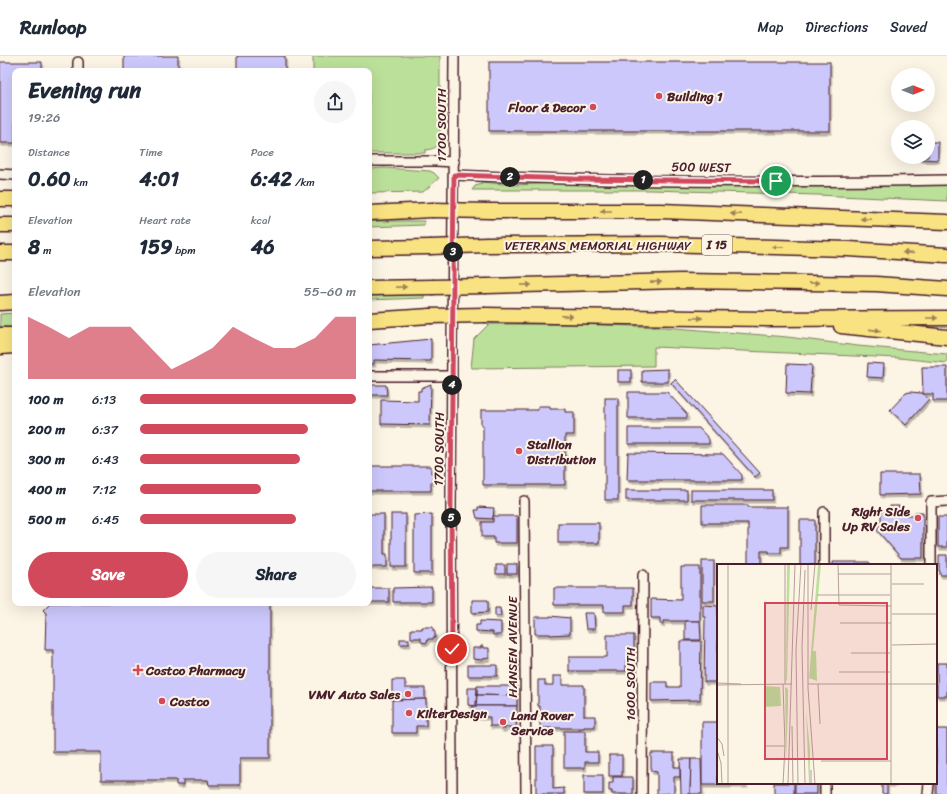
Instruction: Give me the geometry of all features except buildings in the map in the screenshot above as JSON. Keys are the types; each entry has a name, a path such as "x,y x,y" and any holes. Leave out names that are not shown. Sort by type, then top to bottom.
{"highway":[{"path":"0,198 12,199"},
{"path":"372,209 660,211 947,222"},
{"path":"372,213 432,210"},
{"path":"0,225 12,225"},
{"name":"VETERANS MEMORIAL HIGHWAY","path":"372,248 487,245 661,244 848,248 947,255"},
{"path":"0,253 12,253"},
{"path":"372,288 681,281 876,284 947,289"},
{"path":"0,294 12,294"},
{"path":"0,303 12,302"},
{"path":"372,320 430,316 486,315 766,319 947,318"},
{"path":"766,319 947,337"},
{"path":"0,335 12,335"},
{"path":"0,347 12,346"}],"street":[{"name":"1700 SOUTH","path":"452,794 451,505 454,56"},
{"path":"372,161 454,162"},
{"path":"0,174 12,175"},
{"name":"500 WEST","path":"454,175 589,179 826,182 947,180"},
{"path":"372,376 452,376"},
{"name":"HANSEN AVENUE","path":"524,501 526,794"},
{"path":"931,564 931,502 947,501"},
{"path":"824,512 824,564"},
{"name":"1600 SOUTH","path":"642,794 643,575"}],"green space":[{"path":"313,56 440,56 440,140 438,145 433,149 425,150 425,153 372,153 372,68 313,68"},
{"path":"384,168 430,171 439,178 423,192 372,193 372,169"},
{"path":"481,182 514,185 581,182 947,184 947,201 651,190 472,190 475,186 482,184"},
{"path":"372,221 424,221 424,225 372,227"},
{"path":"424,294 424,298 372,300 372,296"},
{"path":"12,313 12,327 0,327 0,314"},
{"path":"489,324 578,324 663,327 787,337 858,346 947,354 947,363 899,358 654,347 654,366 471,368 474,339"}],"place":[{"name":"Building 1","path":"659,96"},
{"name":"Floor & Decor","path":"593,107"},
{"name":"Stallion Distribution","path":"519,451"},
{"name":"Right Side Up RV Sales","path":"918,518"},
{"name":"Costco Pharmacy","path":"138,670"},
{"name":"VMV Auto Sales","path":"408,694"},
{"name":"Costco","path":"162,701"},
{"name":"KilterDesign","path":"409,713"},
{"name":"Land Rover Service","path":"503,722"}],"route":[{"path":"452,649 451,505 454,175 574,179 776,181"}]}
